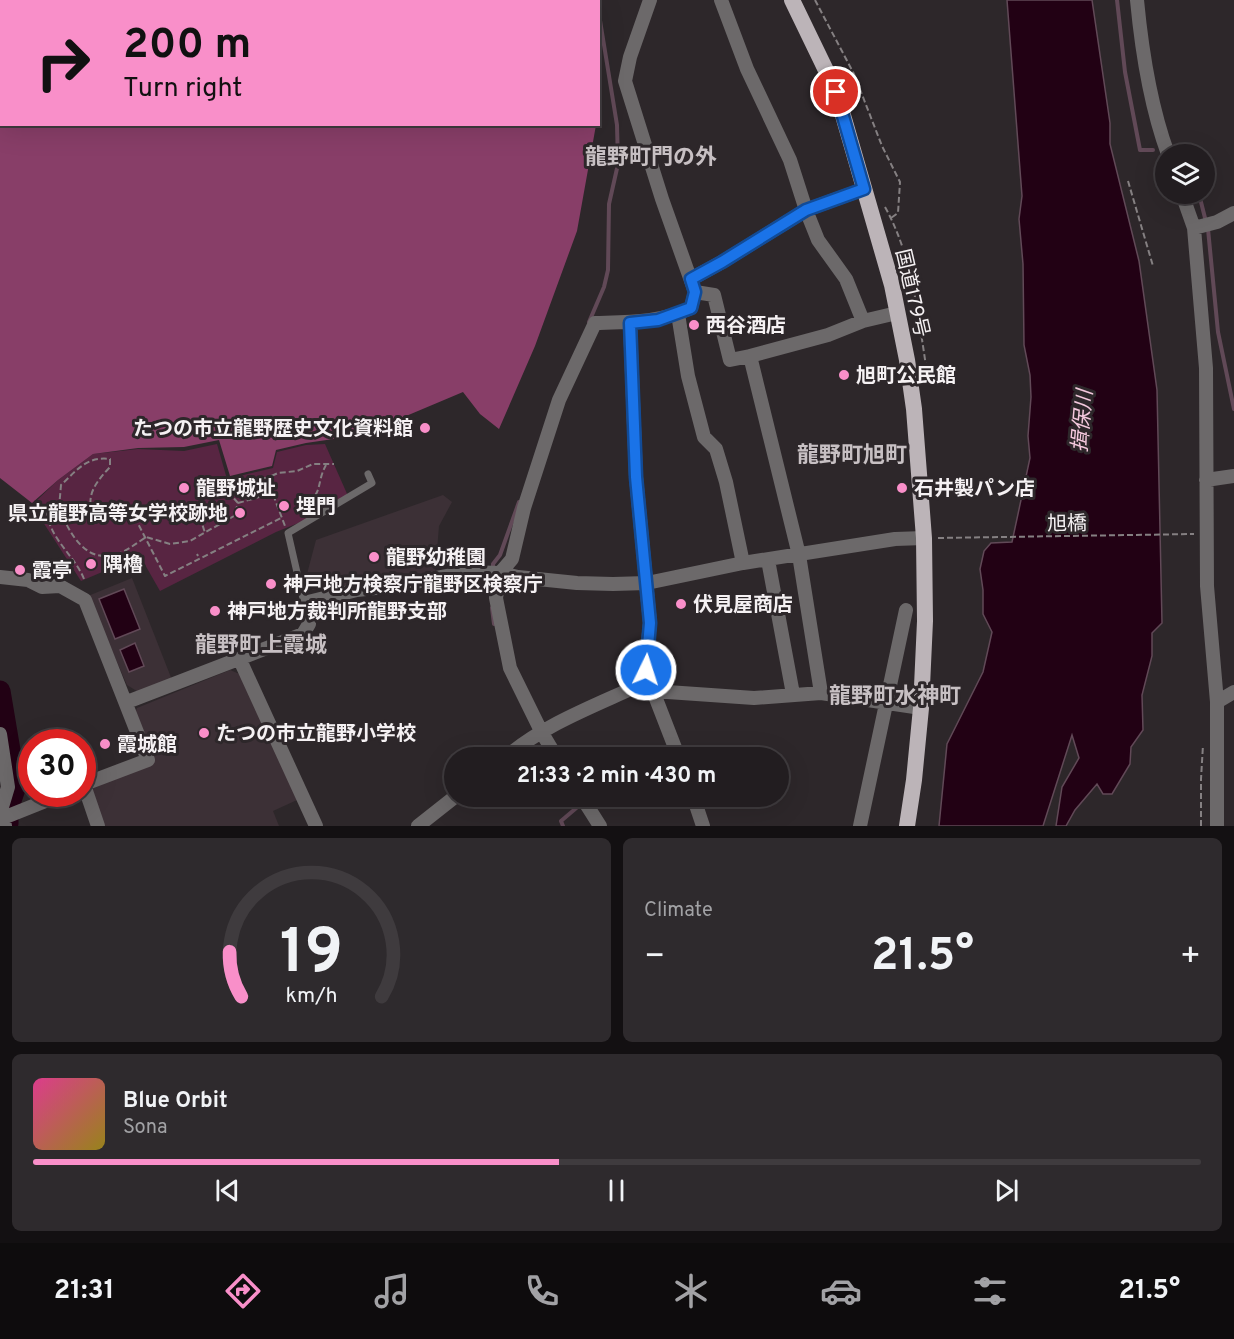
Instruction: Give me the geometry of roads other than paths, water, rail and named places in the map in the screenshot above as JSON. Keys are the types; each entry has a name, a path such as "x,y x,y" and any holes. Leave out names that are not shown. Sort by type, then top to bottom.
{"highway":[{"name":"国道179号","path":"792,0 836,92 892,285 914,410 930,538 921,708 907,826"}],"street":[{"path":"548,747 538,735 510,668 496,598 500,573 512,559 524,508 559,400 595,323 658,320 691,308 693,285 662,199 625,81 630,57 650,0"},
{"path":"721,0 747,69 790,160 818,240 846,279 863,321"},
{"path":"1137,0 1140,35 1155,118 1164,144"},
{"path":"693,285 722,262 806,210 864,189"},
{"path":"1186,204 1194,228 1206,368 1207,586 1217,702 1217,826"},
{"path":"1194,228 1228,220"},
{"path":"693,285 714,295 730,360 828,335 863,321 897,313"},
{"path":"678,314 688,376 704,437 716,449 726,482 743,563"},
{"path":"630,323 636,477 650,623 648,689 674,747"},
{"path":"750,356 799,555 821,693"},
{"path":"1206,480 1234,476"},
{"path":"127,702 303,634 309,624 304,603 357,590 469,572 500,573 518,578 576,583 647,583 743,563 894,539 930,538"},
{"path":"768,560 793,693"},
{"path":"0,577 28,580 42,587 60,586 85,600 148,759 96,780"},
{"path":"860,826 906,610"},
{"path":"240,660 315,826"},
{"path":"521,747 571,717 633,688 754,698 793,693 821,693 921,708"},
{"path":"1217,702 1234,692"},
{"path":"0,734 4,822 17,812 30,807"},
{"path":"421,825 444,806"},
{"path":"91,807 98,826"},
{"path":"589,807 600,826"},
{"path":"697,807 703,826"}],"lane":[{"path":"304,603 288,533 372,483 368,474"}],"water":[{"name":"揖保川","path":"1007,0 1092,0 1110,123 1110,144 1139,261 1157,390 1162,623 1152,633 1152,656 1142,695 1143,730 1131,747 1130,764 1112,794 1103,794 1097,784 1075,810 1066,826 1056,826 1062,787 1079,758 1072,735 1043,826 939,826 947,744 983,672 992,632 983,614 980,569 984,551 991,543 1012,542 1030,458 1028,436 1030,375 1024,345 1023,264 1019,219 1022,196"},
{"path":"124,589 140,629 115,639 99,599"},
{"path":"135,643 144,666 129,672 120,650"}],"waterway":[{"path":"1117,0 1125,72 1140,150 1153,150"},
{"path":"589,322 604,287 608,270 609,204 618,164 617,125 600,20"},
{"path":"1202,204 1206,222"},
{"path":"1208,229 1218,332 1234,409"},
{"path":"493,570 493,564 500,555 519,502"},
{"path":"492,608 494,624"},
{"path":"0,691 16,786 8,809 8,823"},
{"path":"563,826 561,821 577,807"}],"place":[{"name":"西谷酒店","path":"694,325"},
{"name":"旭町公民館","path":"844,375"},
{"name":"たつの市立龍野歴史文化資料館","path":"425,428"},
{"name":"龍野城址","path":"184,488"},
{"name":"石井製パン店","path":"902,488"},
{"name":"埋門","path":"284,506"},
{"name":"県立龍野高等女学校跡地","path":"240,513"},
{"name":"龍野幼稚園","path":"374,557"},
{"name":"隅櫓","path":"91,564"},
{"name":"霞亭","path":"20,570"},
{"name":"神戸地方検察庁龍野区検察庁","path":"271,584"},
{"name":"伏見屋商店","path":"681,604"},
{"name":"神戸地方裁判所龍野支部","path":"215,611"},
{"name":"たつの市立龍野小学校","path":"204,733"},
{"name":"霞城館","path":"105,744"}],"district":[{"name":"龍野町門の外","path":"651,156"},
{"name":"龍野町旭町","path":"852,454"},
{"name":"龍野町上霞城","path":"261,644"},
{"name":"龍野町水神町","path":"895,695"}]}
